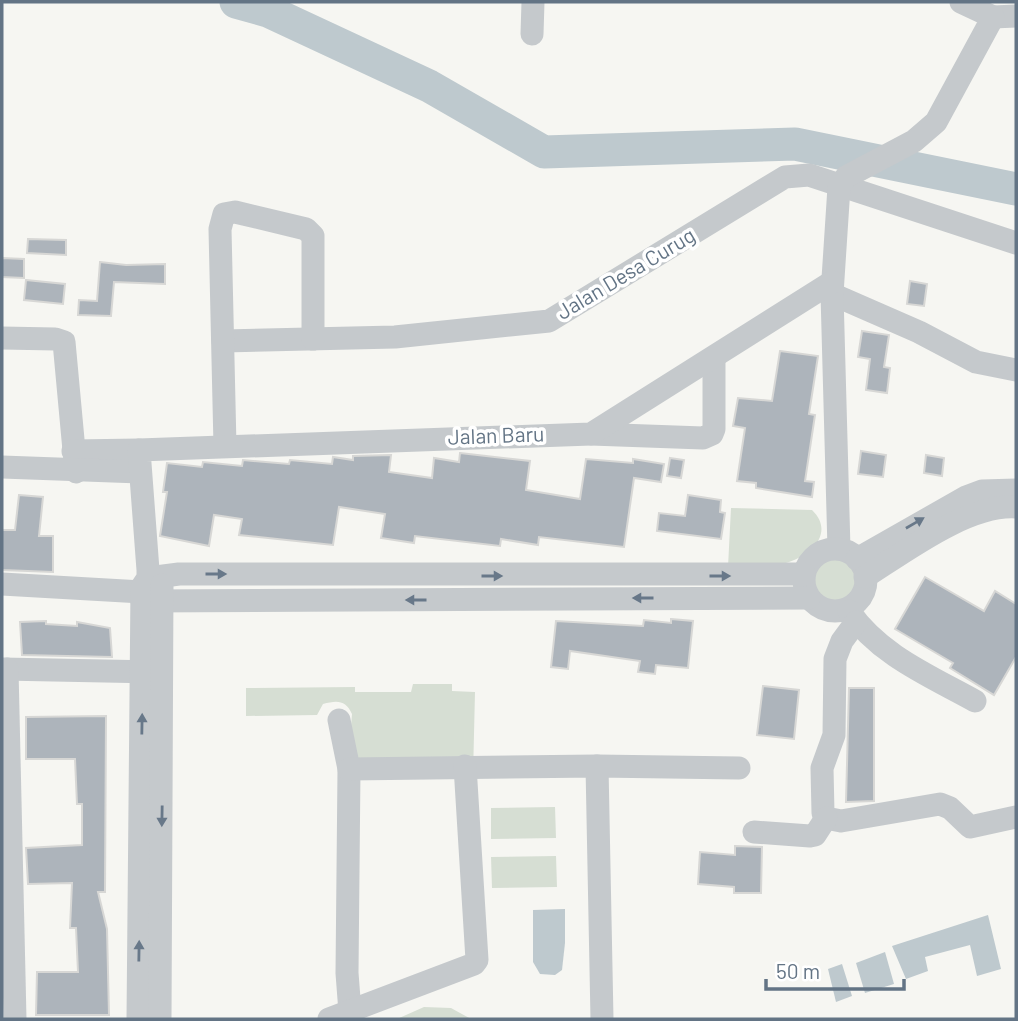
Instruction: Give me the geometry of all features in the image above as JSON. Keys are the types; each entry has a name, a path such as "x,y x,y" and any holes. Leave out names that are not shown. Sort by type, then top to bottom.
{"street":[{"path":"532,34 533,2"},
{"path":"961,2 993,17 1016,16"},
{"path":"993,17 936,122 914,141 888,153 843,182 832,288 854,562 863,592 835,659 834,735 822,768 823,813 826,818 841,821 940,804 950,808 970,827 1016,817"},
{"name":"Jalan Desa Curug","path":"223,341 395,337 550,321 785,177 809,175 843,182 1016,243"},
{"path":"225,446 220,219 224,214 235,212 306,229 313,236 313,339"},
{"path":"592,434 832,288"},
{"path":"832,288 976,362 1016,370"},
{"path":"2,338 55,339 64,342 68,352 75,461"},
{"path":"592,434 703,438 712,434 715,429 714,358"},
{"name":"Jalan Baru","path":"2,467 75,461 139,461 225,446 592,434"},
{"path":"139,461 151,586 160,1019"},
{"path":"854,562 966,496 982,491 1016,490"},
{"path":"975,701 884,649 852,615 822,609 809,598 804,574 817,555 854,562 917,543 987,509 1016,507"},
{"path":"151,586 451,576 804,574"},
{"path":"451,576 453,600"},
{"path":"2,584 151,586 453,600 809,598"},
{"path":"15,1019 4,669 153,672"},
{"path":"138,1019 153,672"},
{"path":"340,720 349,769 347,973 340,1016"},
{"path":"349,769 465,766 739,768"},
{"path":"340,1016 474,964 477,960 465,766"},
{"path":"597,766 602,1019"},
{"path":"754,832 810,836 815,835 826,818"}],"shaded area":[{"path":"731,508 812,510 821,526 821,534 813,548 789,562 767,566 728,567"},
{"path":"825,557 845,557 859,571 859,591 845,605 825,605 811,591 811,571"},
{"path":"413,684 452,684 452,691 475,692 473,776 347,776 352,714 347,706 340,702 323,704 317,715 246,716 246,688 355,687 355,692 411,692"},
{"path":"555,807 556,838 491,839 491,808"},
{"path":"556,856 557,887 492,888 491,857"},
{"path":"565,909 562,970 555,975 540,974 533,962 533,910"},
{"path":"988,915 1001,969 977,976 970,945 925,957 928,971 906,979 892,946"},
{"path":"885,952 894,984 865,993 856,963"},
{"path":"842,964 852,996 836,1002 828,969"},
{"path":"424,1007 451,1008 471,1019 397,1019"}],"building":[{"path":"28,239 66,240 66,255 27,253"},
{"path":"2,258 24,259 24,278 2,277"},
{"path":"100,262 126,265 165,264 165,284 114,282 111,316 78,315 79,300 97,301"},
{"path":"26,280 65,284 63,304 24,300"},
{"path":"910,281 927,284 924,306 907,304"},
{"path":"862,331 889,335 884,367 890,368 887,393 866,390 870,359 858,357"},
{"path":"780,351 818,356 809,414 815,415 805,481 814,482 812,497 756,488 756,483 737,481 745,428 733,426 738,398 772,401"},
{"path":"861,451 886,455 883,477 858,474"},
{"path":"460,453 530,461 526,490 580,499 586,459 633,463 633,459 664,464 661,482 634,478 624,547 539,537 538,545 501,539 500,546 415,536 414,543 381,538 385,514 339,507 333,545 239,535 242,519 214,515 209,546 160,536 167,492 163,492 167,463 202,467 203,462 242,466 243,460 289,464 290,460 332,464 333,457 353,460 353,456 391,455 389,472 432,478 434,458 459,462"},
{"path":"926,455 944,458 942,476 924,473"},
{"path":"670,458 684,460 681,478 667,476"},
{"path":"19,495 43,497 39,536 53,536 53,572 2,570 2,530 15,530"},
{"path":"688,495 721,500 720,512 725,513 721,539 657,531 659,513 685,516"},
{"path":"925,577 984,611 995,591 1016,604 1016,657 994,695 950,668 953,663 895,629"},
{"path":"671,619 693,621 688,668 656,665 655,674 638,672 640,661 570,651 568,669 551,667 556,621 643,626 644,620 671,623"},
{"path":"46,621 46,624 77,626 77,622 110,628 112,657 22,655 20,622"},
{"path":"763,686 799,690 794,739 757,735"},
{"path":"849,688 874,688 874,801 846,802"},
{"path":"106,716 105,892 98,892 107,929 109,1015 36,1015 37,972 78,972 76,928 70,928 72,883 28,884 26,848 82,845 82,804 77,804 75,759 26,759 26,717"},
{"path":"735,846 762,847 761,893 734,893 734,887 698,884 700,852 735,855"}],"waterway":[{"path":"236,2 268,11 429,86 544,152 795,144 1016,189"}]}
